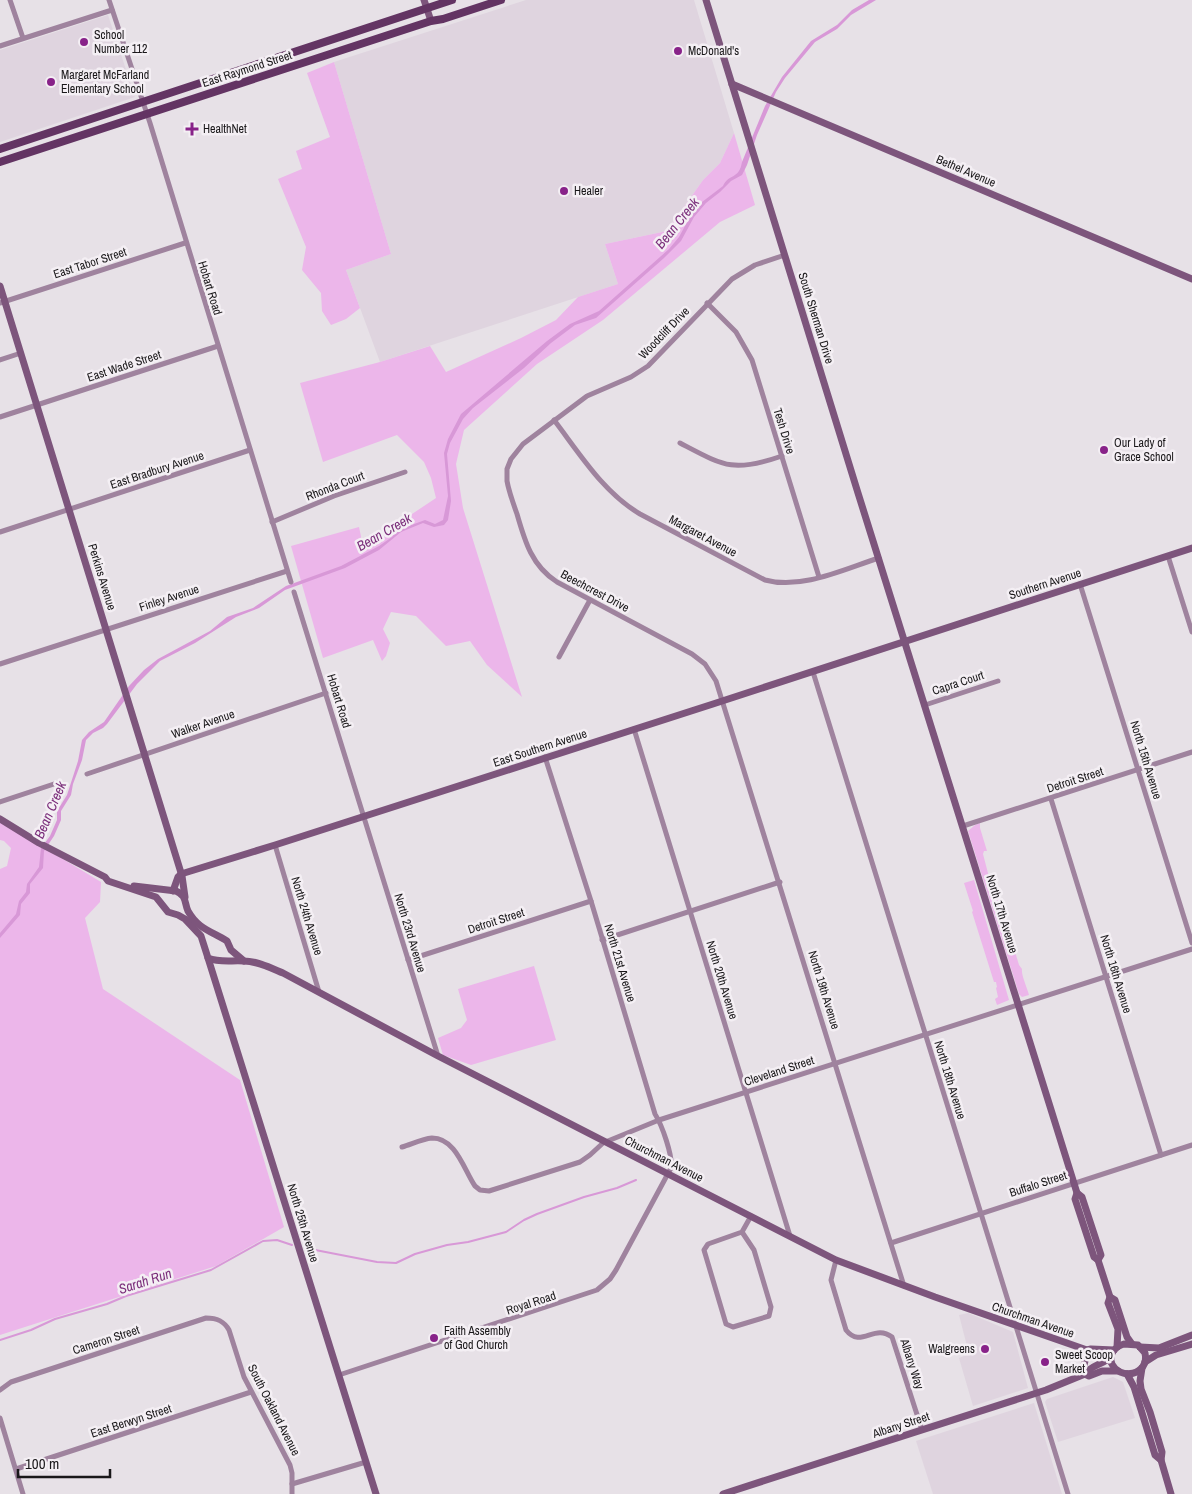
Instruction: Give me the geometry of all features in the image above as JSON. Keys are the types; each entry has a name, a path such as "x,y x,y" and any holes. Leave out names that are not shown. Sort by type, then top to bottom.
{"main road":[{"path":"424,0 431,21"},
{"name":"East Raymond Street","path":"0,150 452,0"},
{"name":"East Raymond Street","path":"0,162 146,113 501,0"},
{"name":"South Sherman Drive","path":"706,0 905,642"},
{"name":"Bethel Avenue","path":"732,84 1192,279"},
{"name":"Perkins Avenue","path":"0,286 2,302 21,353 146,754 181,874 185,897"},
{"name":"Southern Avenue","path":"905,642 1192,548"},
{"name":"East Southern Avenue","path":"181,874 905,642"},
{"name":"North 17th Avenue","path":"905,642 1077,1193 1082,1197 1099,1248 1101,1255 1098,1260 1110,1297 1108,1303 1118,1329 1112,1355"},
{"path":"0,819 108,881 156,897 168,912 178,914 193,926 201,936 208,958"},
{"path":"164,906 164,897 171,891 181,874"},
{"path":"105,878 138,887 179,892 185,897 186,906 178,914"},
{"name":"Churchman Avenue","path":"186,906 197,922 212,934 224,939 229,947 244,960"},
{"path":"222,961 228,955 229,947"},
{"name":"Churchman Avenue","path":"208,958 222,961 244,960 268,966 438,1056 836,1260 1085,1350 1090,1354 1100,1356 1112,1355"},
{"name":"North 25th Avenue","path":"208,958 376,1494"},
{"name":"North 17th Avenue","path":"1110,1297 1115,1300 1132,1344"},
{"path":"1192,1334 1159,1348 1124,1344 1112,1355 1118,1371 1127,1374 1134,1373 1156,1355 1192,1344"},
{"path":"1140,1347 1145,1353 1140,1381 1141,1389 1162,1452 1161,1460 1171,1494"},
{"name":"Churchman Avenue","path":"1085,1350 1091,1348 1112,1355"},
{"path":"1083,1375 1085,1350"},
{"name":"Albany Street","path":"722,1494 1037,1393 1083,1375 1087,1370 1112,1355"},
{"name":"Albany Street","path":"1083,1375 1089,1376 1102,1371 1118,1371"},
{"path":"1127,1374 1134,1387 1155,1455 1161,1460"}],"street":[{"path":"10,0 23,38"},
{"name":"Hobart Road","path":"109,0 146,113 291,582"},
{"path":"0,46 112,10"},
{"name":"East Tabor Street","path":"2,302 186,243"},
{"name":"Woodcliff Drive","path":"510,461 518,448 587,396 631,377 648,366 706,304 741,272 785,255"},
{"name":"Tesh Drive","path":"706,304 732,328 749,355 819,577"},
{"name":"East Wade Street","path":"0,417 218,346"},
{"path":"0,360 21,353"},
{"name":"Margaret Avenue","path":"554,420 606,488 635,511 765,580 790,584 879,558"},
{"path":"680,443 710,459 735,466 756,465 782,456"},
{"name":"East Bradbury Avenue","path":"0,532 250,450"},
{"name":"Beechcrest Drive","path":"510,461 507,475 508,486 527,547 539,567 552,579 697,657 718,684 723,701"},
{"name":"Rhonda Court","path":"272,522 334,496 406,472"},
{"path":"1168,556 1192,632"},
{"name":"Finley Avenue","path":"0,664 287,570"},
{"name":"North 15th Avenue","path":"1080,584 1192,943"},
{"name":"Hobart Road","path":"294,592 364,816"},
{"path":"559,657 590,600"},
{"name":"North 18th Avenue","path":"813,672 1068,1494"},
{"name":"Capra Court","path":"925,705 998,681"},
{"name":"Walker Avenue","path":"86,774 326,693"},
{"name":"North 19th Avenue","path":"723,701 904,1286"},
{"name":"North 20th Avenue","path":"634,729 790,1236"},
{"name":"Detroit Street","path":"963,826 1192,752"},
{"name":"North 21st Avenue","path":"545,757 591,901 655,1114 659,1120 671,1158 672,1165 669,1174"},
{"path":"0,802 60,782"},
{"name":"North 16th Avenue","path":"1051,799 1161,1155"},
{"name":"North 23rd Avenue","path":"364,816 438,1056"},
{"name":"North 24th Avenue","path":"275,845 319,992"},
{"path":"602,940 780,882"},
{"name":"Detroit Street","path":"408,960 591,901"},
{"name":"Cleveland Street","path":"402,1147 426,1139 435,1138 444,1141 453,1149 475,1186 480,1190 487,1191 580,1162 605,1141 659,1120 1192,949"},
{"name":"Buffalo Street","path":"891,1243 1192,1145"},
{"name":"Royal Road","path":"339,1375 597,1290 606,1283 616,1270 669,1174"},
{"path":"742,1232 754,1250 771,1307 769,1316 733,1327 726,1324 704,1250 708,1244 742,1232 751,1216"},
{"name":"Albany Way","path":"836,1260 831,1280 846,1330 851,1335 858,1337 881,1332 892,1337 922,1430"},
{"name":"Cameron Street","path":"0,1390 11,1382 206,1318 220,1320"},
{"name":"South Oakland Avenue","path":"220,1320 229,1330 242,1372 290,1465 292,1494"},
{"name":"East Berwyn Street","path":"16,1469 252,1392"},
{"path":"0,1418 23,1494"},
{"path":"292,1484 366,1462"}],"shaded area":[{"path":"526,0 694,0 734,133 720,163 703,180 667,231 605,244 618,284 380,362 346,270 391,254 334,62"},
{"name":"Bean Creek","path":"869,0 876,0 851,15 837,29 815,42 785,78 776,92 742,175 731,181 706,203 694,217 681,241 596,318 575,325 551,343 524,368 473,408 463,419 450,443 447,454 451,501 448,520 444,525 434,527 423,523 401,532 379,550 345,568 285,590 259,608 236,617 195,643 160,661 137,684 107,724 86,740 71,795 61,811 61,820 54,836 44,851 43,868 30,884 30,893 21,904 20,915 0,938 0,933 16,914 19,901 26,892 27,884 39,867 41,848 50,836 57,820 57,811 67,795 78,761 82,740 89,732 104,722 129,686 158,659 210,631 227,617 253,608 286,586 341,566 379,546 398,530 425,520 435,524 443,520 448,496 444,453 448,439 461,414 547,341 570,324 599,311 669,249 679,237 692,213 702,202 739,172 765,106 782,77 811,41 837,25 852,10"},
{"path":"108,15 135,97 0,142 0,50"},
{"path":"334,62 391,254 346,270 360,308 346,319 331,325 322,311 321,293 302,270 306,247 278,179 302,169 296,151 330,137 307,73"},
{"path":"734,133 755,205 720,222 603,320 537,364 464,430 456,464 463,508 522,697 487,665 470,641 446,646 416,616 391,612 383,629 390,643 386,656 382,661 373,640 323,658 291,546 359,527 362,541 382,534 436,498 431,478 424,462 397,435 323,462 300,383 380,362 430,346 446,372 556,320 578,297 618,284 605,244 667,231 703,180 720,163"},
{"path":"0,821 101,882 100,902 85,918 103,989 240,1080 284,1227 216,1266 0,1335 0,869 7,866 11,848 4,841 0,840"},
{"path":"980,823 987,851 984,851 983,854 989,877 992,877 994,882 992,884 1000,908 1003,909 1008,931 1006,932 1009,938 1011,938 1029,995 1022,997 1019,994 968,831"},
{"path":"974,880 1009,1000 997,1005 995,999 998,997 996,982 994,982 964,883"},
{"path":"534,966 556,1040 471,1065 443,1055 438,1038 461,1028 467,1020 458,989"},
{"path":"968,1313 1013,1332 1028,1388 973,1406 959,1358 969,1354 959,1315"},
{"path":"1113,1377 1123,1382 1135,1418 1058,1442 1045,1402 1047,1399"},
{"path":"1034,1403 1062,1494 933,1494 916,1441"}],"waterway":[{"path":"305,1248 377,1262 396,1263 415,1254 506,1232 537,1214 636,1180"},
{"name":"Sarah Run","path":"0,1340 31,1330 55,1319 211,1270 263,1241 277,1240 292,1245"}],"place":[{"name":"School Number 112","path":"84,42"},
{"name":"McDonald's","path":"678,51"},
{"name":"Margaret McFarland Elementary School","path":"51,82"},
{"name":"HealthNet","path":"192,129"},
{"name":"Healer","path":"564,191"},
{"name":"Our Lady of Grace School","path":"1104,450"},
{"name":"Faith Assembly of God Church","path":"434,1338"},
{"name":"Walgreens","path":"985,1349"},
{"name":"Sweet Scoop Market","path":"1045,1362"}]}
